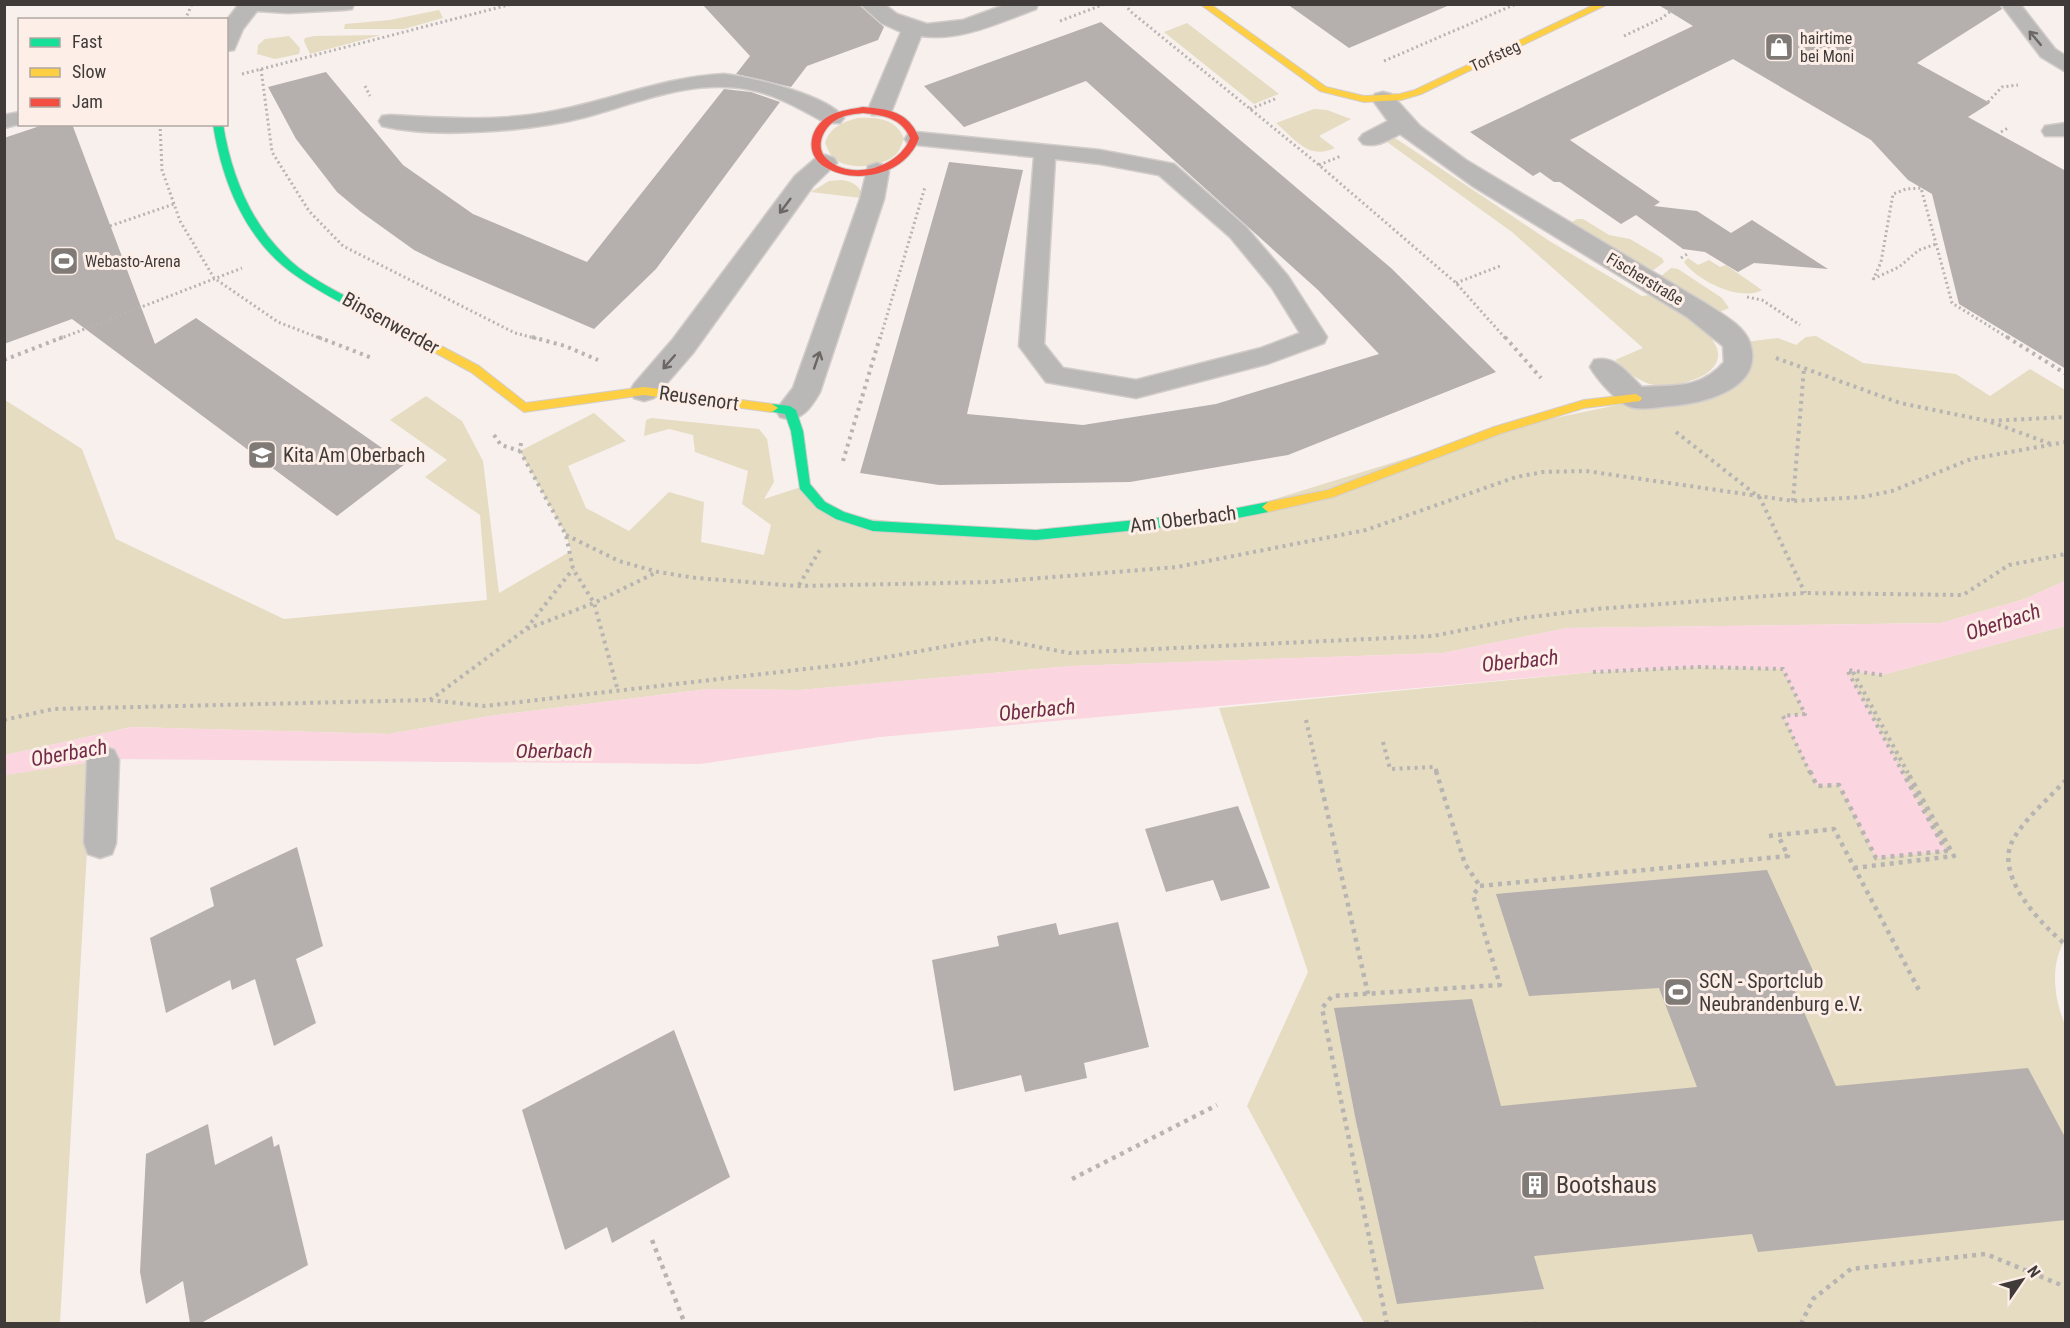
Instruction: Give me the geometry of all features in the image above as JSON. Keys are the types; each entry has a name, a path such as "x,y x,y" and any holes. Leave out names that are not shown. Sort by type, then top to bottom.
{"street":[{"path":"228,39 232,28 252,4 288,7 344,4"},
{"path":"870,4 885,18 913,30 945,30 971,25 1028,4"},
{"path":"1204,4 1312,84 1342,95 1383,99"},
{"name":"Torfsteg","path":"1383,99 1418,92 1604,4"},
{"path":"880,110 913,30"},
{"name":"Fischerstraße","path":"1383,99 1389,111 1401,124 1481,179 1696,310 1724,330 1736,343"},
{"path":"864,110 880,110 906,121 928,140 914,149 905,159 877,171 848,172 825,164 816,155 813,145 815,135 833,118 864,110"},
{"path":"1371,139 1401,124"},
{"name":"Binsenwerder","path":"218,126 219,151 238,198 276,254 297,271 476,369 524,408"},
{"name":"Reusenort","path":"648,386 683,346 804,181 825,164"},
{"path":"790,410 806,392 872,199 877,171"},
{"path":"1604,367 1636,398 1693,394 1722,383 1738,364 1736,343"},
{"path":"524,408 648,386"},
{"name":"Reusenort","path":"648,386 790,410"},
{"name":"Am Oberbach","path":"790,410 797,430 804,486 821,505 840,516 873,526 1036,535 1217,517 1329,494 1498,430 1584,404 1636,398"}],"lane":[{"path":"2010,4 2048,53 2066,66"},
{"path":"390,121 507,125 556,118 665,87 720,80 750,83 777,91 833,118"},
{"path":"928,140 1045,152 1100,158 1166,169 1238,232 1280,282 1315,337 1268,354 1136,389 1055,376 1030,346 1045,152"},
{"path":"100,843 104,760"}],"path":[{"path":"186,18 192,4"},
{"path":"238,75 512,4"},
{"path":"1125,4 1130,11 1456,283 1568,409"},
{"path":"1383,62 1516,4"},
{"path":"1672,4 1680,4"},
{"path":"261,69 272,152 309,211 343,246 515,333 565,346 648,386"},
{"path":"1250,109 1312,84"},
{"path":"1988,102 2002,87 2018,85"},
{"path":"2001,132 2008,128"},
{"path":"821,505 844,460 928,140"},
{"path":"1936,244 1919,250 1899,267 1873,280 1881,262 1893,194 1898,191 1921,188 1952,303 2066,374"},
{"path":"110,226 174,204"},
{"path":"4,360 276,254"},
{"path":"1456,283 1500,266"},
{"path":"1736,343 1900,403 1988,421 2052,444"},
{"path":"1793,501 1804,367"},
{"path":"1636,398 1653,415 1760,498 1805,593"},
{"path":"524,408 520,451 566,536 573,569 594,603 618,691"},
{"path":"1988,421 2066,417"},
{"path":"566,536 619,561 658,572 798,586 992,582 1177,567 1366,530 1516,477 1543,472 1586,471 1793,501 1863,497 1892,490 1971,459 2066,442"},
{"path":"4,720 53,709 429,700 485,706 849,664 992,638 1070,653 1433,636 1523,618 1596,609 1805,593 1962,595 2009,566 2066,554"},
{"path":"526,629 573,569"},
{"path":"429,700 526,629 594,603 658,572"},
{"path":"1593,672 1699,667 1783,669 1805,714 1783,716 1817,786 1839,785 1876,858 1946,850 1847,670 1882,675"},
{"path":"1853,671 1954,856 1854,868"},
{"path":"1306,720 1368,994"},
{"path":"1383,742 1390,769 1435,767 1466,864 1480,886"},
{"path":"2066,780 2011,844 2007,862 2016,888 2052,935 2066,945"},
{"path":"1769,836 1834,829 1920,992"},
{"path":"1387,1323 1322,1008 1332,996 1500,985 1473,895 1480,886 1788,855 1778,835"},
{"path":"1072,1179 1217,1105"},
{"path":"652,1240 685,1323"},
{"path":"1801,1323 1813,1299 1851,1269 1986,1254 2066,1287"},
{"path":"1524,1323 1539,1323"}],"shaded area":[{"path":"439,10 443,18 404,29 344,29 345,24 390,20"},
{"path":"1187,23 1279,94 1254,104 1164,32"},
{"path":"381,35 310,54 304,41 305,38 314,36"},
{"path":"289,36 300,48 299,54 275,59 257,54 258,45 265,39"},
{"path":"1314,109 1327,110 1351,119 1319,136 1335,148 1317,152 1310,150 1296,142 1276,123"},
{"path":"858,118 879,119 897,127 904,139 898,152 884,162 875,165 855,166 838,161 831,155 825,143 827,137 838,126"},
{"path":"1395,138 1551,242 1642,296 1649,295 1694,321 1715,344 1718,355 1715,364 1698,378 1674,385 1654,385 1633,375 1615,360 1643,348 1512,232 1387,142"},
{"path":"841,180 856,185 862,193 861,198 811,192 829,181"},
{"path":"1577,219 1583,219 1609,235 1630,239 1662,258 1664,262 1651,272 1569,224"},
{"path":"1688,258 1698,265 1709,260 1720,267 1726,265 1762,290 1743,293 1720,288 1690,269 1684,262"},
{"path":"1671,268 1678,269 1722,298 1729,308 1717,313 1660,277"},
{"path":"1816,336 1863,363 1956,374 1990,396 2030,369 2065,390 2065,581 2025,599 1941,623 1567,628 1443,653 1071,666 800,690 708,689 490,716 389,734 132,727 5,755 5,400 82,449 116,539 284,619 487,600 480,515 425,477 447,460 390,420 426,396 462,421 483,461 499,593 571,551 566,535 520,451 594,413 626,441 568,466 586,508 629,531 669,492 704,502 701,542 764,555 771,525 742,504 748,471 695,452 693,435 669,429 644,436 646,420 651,418 759,429 767,439 774,482 764,499 804,486 840,516 1036,535 1217,517 1498,430 1722,383 1736,343 1778,338 1796,345 1806,337"},
{"name":"SCN - Sportclub Neubrandenburg e.V.","path":"2065,626 2066,939 2057,960 2055,982 2056,994 2066,1027 2065,1323 1364,1323 1247,1106 1308,972 1219,708 1593,672 1699,667 1847,670 1882,675"},
{"path":"92,762 60,1323 5,1323 4,775"}],"water":[{"name":"Oberbach","path":"2065,581 2065,626 1882,675 1847,671 1946,851 1876,858 1839,785 1817,786 1783,716 1805,714 1782,669 1699,667 1593,672 880,737 700,764 114,759 5,775 5,755 132,727 389,734 490,716 708,689 800,690 1071,666 1443,653 1567,628 1941,623 2025,599"}],"building":[{"path":"702,4 858,4 884,27 878,40 807,66 791,87 736,74 750,56"},
{"path":"1287,4 1452,4 1349,48"},
{"path":"1657,4 1999,4 2002,9 1917,63 1990,103 1968,117 2066,171 2066,369 1959,304 1932,194 1908,180 1871,140 1733,59 1570,140 1660,202 1654,206 1697,211 1731,233 1752,220 1828,269 1754,263 1738,272 1705,252 1683,249 1636,215 1621,224 1560,182 1554,182 1540,172 1533,176 1470,132 1693,26"},
{"path":"1101,22 1391,268 1496,372 1288,455 1130,482 939,485 860,473 949,162 1023,170 967,414 1083,425 1216,404 1379,354 1318,290 1086,81 964,127 924,86"},
{"path":"326,72 403,165 473,214 587,262 724,89 751,92 780,102 656,269 594,329 414,250 337,192 296,139 268,87"},
{"path":"40,126 73,126 155,344 196,318 405,464 337,516 72,319 4,344 4,138"},
{"path":"1238,806 1270,888 1221,901 1213,880 1166,892 1145,829"},
{"path":"297,847 323,946 296,959 316,1023 274,1046 255,979 232,990 230,980 166,1013 150,938 214,906 210,888"},
{"path":"1767,870 1814,973 1788,975 1836,1086 2028,1068 2066,1139 2066,1220 1758,1252 1752,1234 1534,1256 1544,1289 1397,1304 1356,1121 1334,1008 1472,999 1501,1106 1697,1087 1659,988 1529,996 1496,894"},
{"path":"1118,922 1149,1047 1084,1063 1087,1078 1025,1092 1021,1075 954,1091 932,960 999,946 997,936 1056,923 1059,935"},
{"path":"674,1030 730,1177 612,1243 607,1227 565,1250 522,1110"},
{"path":"208,1124 215,1165 272,1136 274,1147 279,1144 308,1265 201,1323 190,1323 183,1281 146,1304 140,1272 146,1154"}],"traffic: fast":[{"path":"218,126 226,165 233,185 253,224 266,241 280,257 306,278 388,322"},
{"path":"772,408 790,410 797,431 804,486 821,505 840,516 873,526 1036,535 1217,517 1268,507"}],"traffic: slow":[{"path":"1204,4 1323,89 1364,99 1401,97 1418,92 1604,4"},
{"path":"388,322 475,369 524,408 644,391 772,408"},
{"path":"1268,507 1329,494 1498,430 1584,404 1636,398"}],"traffic: jam":[{"path":"863,110 891,114 910,127 915,138 911,150 900,160 885,168 867,172 848,172 830,166 823,161 816,149 817,135 832,118 863,110"}],"place":[{"name":"hairtime bei Moni","path":"1779,47"},
{"name":"Webasto-Arena","path":"64,261"},
{"name":"Kita Am Oberbach","path":"262,455"},
{"name":"SCN - Sportclub Neubrandenburg e.V.","path":"1678,992"},
{"name":"Bootshaus","path":"1535,1185"}]}
